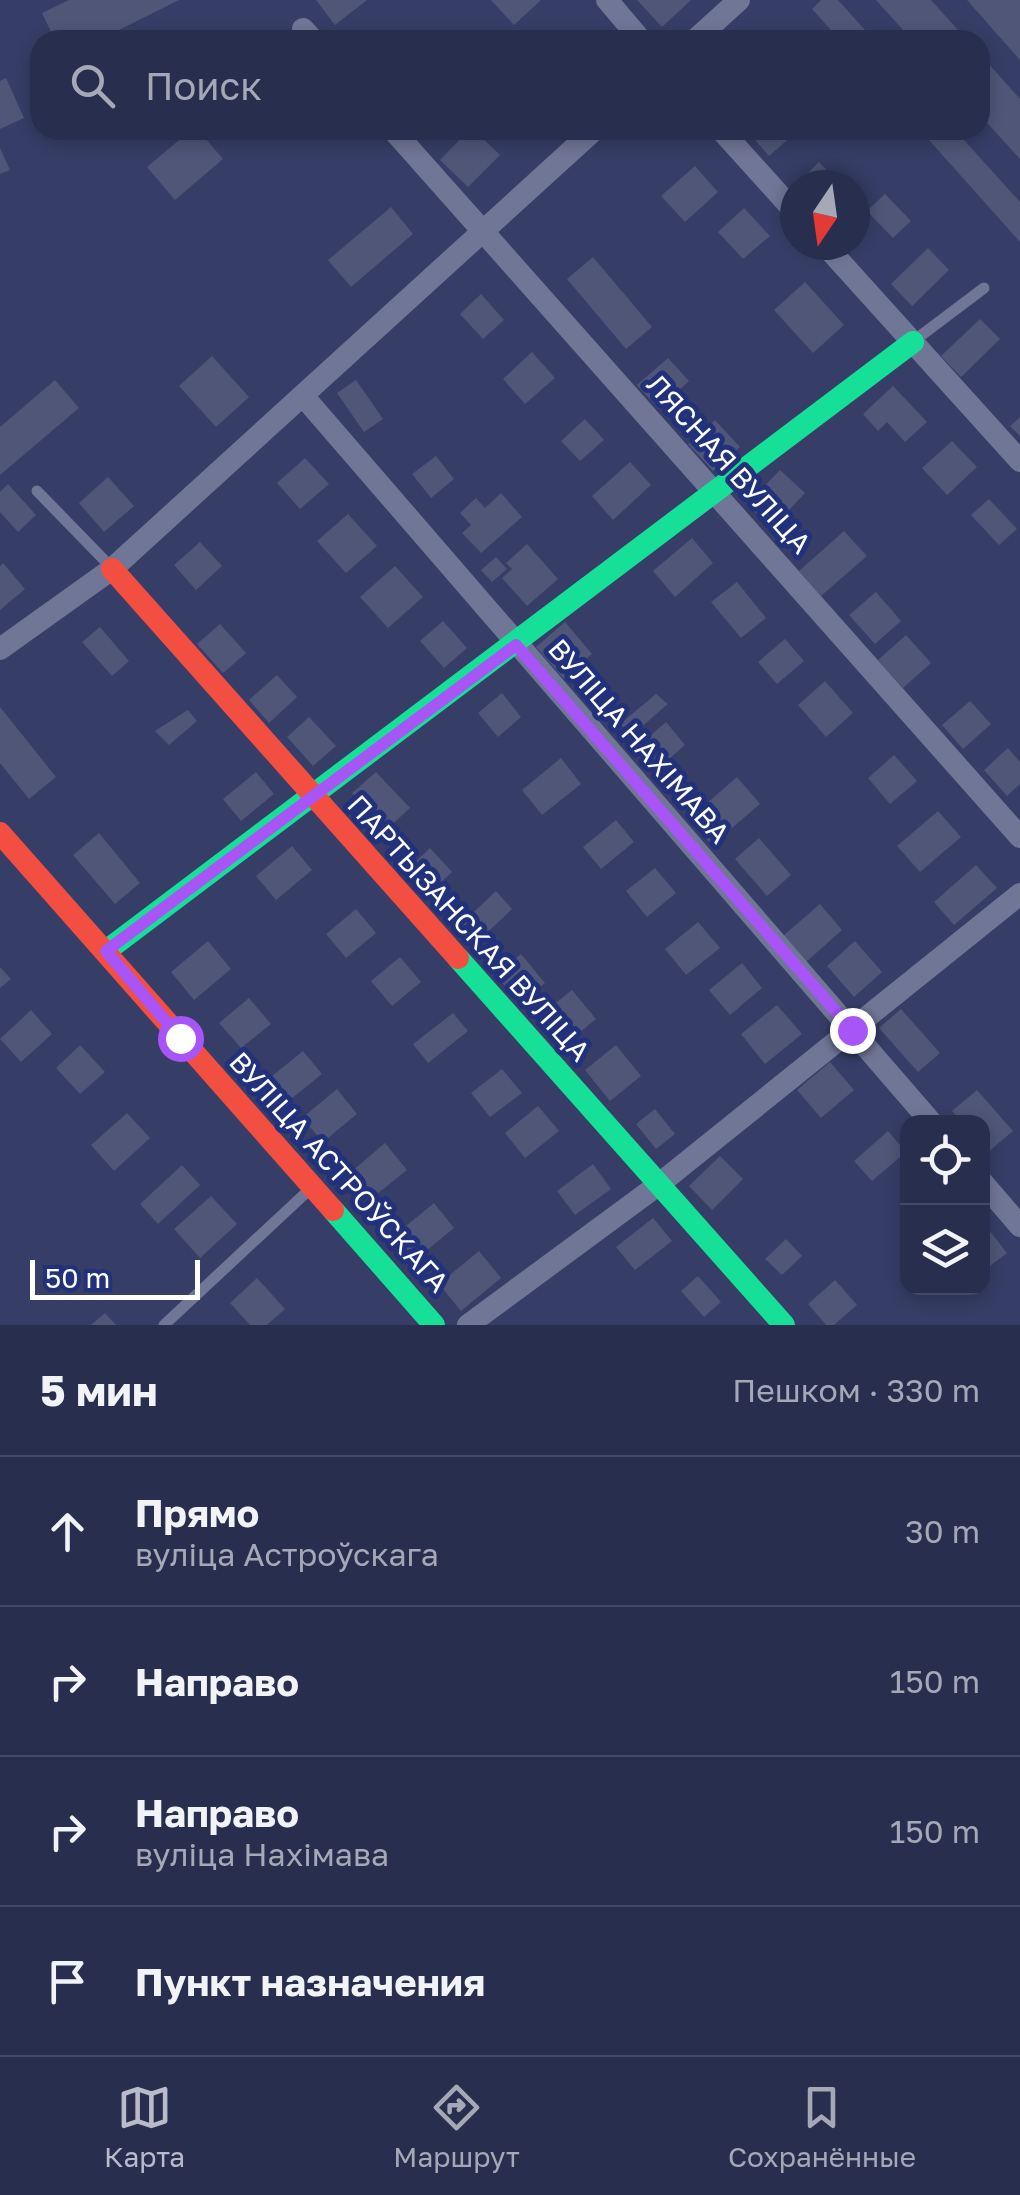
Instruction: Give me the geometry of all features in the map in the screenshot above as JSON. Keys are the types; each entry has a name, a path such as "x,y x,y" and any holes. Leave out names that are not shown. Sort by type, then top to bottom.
{"street":[{"path":"607,0 632,30"},
{"path":"706,30 739,0"},
{"name":"ЛЯСНАЯ ВУЛІЦА","path":"402,140 1020,838"},
{"path":"0,649 112,569 583,140"},
{"path":"730,140 780,195"},
{"path":"839,260 1020,461"},
{"path":"106,951 913,342"},
{"name":"ВУЛІЦА НАХІМАВА","path":"304,397 926,1115"},
{"name":"ПАРТЫЗАНСКАЯ ВУЛІЦА","path":"112,569 784,1325"},
{"name":"ВУЛІЦА АСТРОЎСКАГА","path":"0,833 434,1325"},
{"path":"468,1325 658,1185 1020,894"},
{"path":"990,1191 1020,1226"}],"lane":[{"path":"913,342 984,288"},
{"path":"37,491 112,569"},
{"path":"164,1325 312,1187"}],"building":[{"path":"69,0 179,0 119,30 50,30 42,13"},
{"path":"316,0 367,0 335,25"},
{"path":"491,0 541,0 514,25"},
{"path":"637,0 691,0 662,27"},
{"path":"821,0 838,0 865,30 831,30 812,9"},
{"path":"876,0 931,0 958,30 903,30"},
{"path":"967,0 1020,0 1020,60"},
{"path":"990,65 1020,99 1020,159 990,126"},
{"path":"6,78 24,118 0,129 0,81"},
{"path":"179,140 207,140 223,159 175,200 147,167"},
{"path":"459,140 484,140 500,155 468,187 440,160"},
{"path":"755,140 787,140 769,156"},
{"path":"929,140 964,140 1020,202 1020,242"},
{"path":"0,148 10,170 0,174"},
{"path":"695,166 718,192 685,222 661,196"},
{"path":"885,194 911,221 893,238 870,214 870,208"},
{"path":"391,207 413,234 351,287 328,260"},
{"path":"744,208 770,236 743,259 718,232"},
{"path":"928,248 949,270 912,306 891,284"},
{"path":"593,257 652,327 626,349 567,279"},
{"path":"805,282 844,325 813,353 774,310"},
{"path":"481,294 504,320 483,339 460,314"},
{"path":"980,319 1000,339 961,377 941,356"},
{"path":"532,352 555,378 525,404 503,379"},
{"path":"212,356 249,397 216,427 179,386"},
{"path":"668,358 689,381 659,409 637,385"},
{"path":"55,380 79,408 0,475 0,427"},
{"path":"356,380 383,419 364,432 337,393"},
{"path":"893,386 927,422 905,442 887,422 878,431 863,414"},
{"path":"1020,417 1020,436 1010,426"},
{"path":"585,419 604,440 580,461 561,441"},
{"path":"715,420 740,447 713,471 688,444"},
{"path":"952,441 977,467 947,495 922,468"},
{"path":"436,456 454,479 431,498 412,474"},
{"path":"305,458 329,484 300,509 277,483"},
{"path":"630,462 651,485 613,520 592,496"},
{"path":"780,470 805,493 772,528 747,504"},
{"path":"108,477 134,506 104,532 79,503"},
{"path":"8,484 36,515 18,532 0,512 0,492"},
{"path":"501,493 522,517 481,553 462,533 471,525 460,513 476,498 485,508"},
{"path":"989,499 1017,529 999,545 971,515"},
{"path":"348,514 377,546 346,573 317,541"},
{"path":"844,531 867,556 821,596 799,571"},
{"path":"692,538 713,563 675,597 653,571"},
{"path":"200,542 222,566 196,590 174,565"},
{"path":"527,544 558,579 527,606 502,578 512,569 506,563"},
{"path":"496,557 507,569 492,582 481,570"},
{"path":"3,563 25,589 0,610 0,566"},
{"path":"395,566 423,597 388,628 360,597"},
{"path":"737,582 766,618 741,638 711,602"},
{"path":"876,592 901,621 875,644 849,615"},
{"path":"443,621 467,648 444,668 420,641"},
{"path":"565,622 592,654 564,679 536,647"},
{"path":"220,624 246,653 223,673 197,644"},
{"path":"100,627 129,661 112,676 82,642"},
{"path":"906,635 931,663 903,688 878,660"},
{"path":"785,639 804,661 777,684 758,662"},
{"path":"277,675 297,697 269,723 249,700"},
{"path":"825,681 853,713 826,737 798,705"},
{"path":"502,693 521,717 498,737 478,713"},
{"path":"656,694 668,704 632,735 620,724"},
{"path":"970,701 991,724 963,749 942,725"},
{"path":"0,707 56,777 29,799 0,763"},
{"path":"188,710 197,721 169,745 155,731"},
{"path":"309,717 336,746 313,766 287,737"},
{"path":"666,722 685,745 653,773 633,751"},
{"path":"1008,748 1020,762 1020,784 1007,796 984,770"},
{"path":"894,755 917,781 890,804 868,778"},
{"path":"561,758 581,784 542,815 522,790"},
{"path":"256,772 274,794 241,821 223,799"},
{"path":"376,772 410,808 386,830 352,793"},
{"path":"737,777 760,804 712,845 689,819"},
{"path":"938,811 961,837 920,872 897,846"},
{"path":"616,820 634,842 601,869 583,847"},
{"path":"99,833 140,883 115,904 73,855"},
{"path":"759,838 791,875 767,896 735,859"},
{"path":"292,846 312,870 276,900 256,876"},
{"path":"430,848 452,872 425,897 403,874"},
{"path":"976,865 997,888 954,925 934,902"},
{"path":"655,868 676,893 647,917 626,891"},
{"path":"496,891 512,909 473,946 457,928"},
{"path":"820,904 842,930 806,962 783,936"},
{"path":"356,909 376,933 346,958 326,934"},
{"path":"698,922 720,948 686,975 665,949"},
{"path":"208,941 231,969 194,1000 171,972"},
{"path":"855,941 882,972 854,997 827,966"},
{"path":"521,954 545,983 519,1003 496,975"},
{"path":"400,957 421,982 392,1006 371,981"},
{"path":"742,963 762,988 730,1015 709,990"},
{"path":"0,967 11,979 0,988"},
{"path":"572,990 596,1019 562,1047 538,1017"},
{"path":"249,998 271,1024 241,1048 219,1023"},
{"path":"777,1005 802,1034 765,1064 741,1034"},
{"path":"901,1009 940,1053 918,1072 879,1028"},
{"path":"31,1010 52,1034 21,1062 0,1039"},
{"path":"453,1013 468,1031 428,1063 413,1044"},
{"path":"80,1045 105,1072 80,1094 56,1068"},
{"path":"616,1045 641,1076 610,1101 585,1070"},
{"path":"303,1051 322,1074 281,1107 262,1084"},
{"path":"830,1062 854,1090 821,1118 797,1090"},
{"path":"502,1069 522,1093 490,1117 471,1093"},
{"path":"337,1089 357,1114 323,1142 302,1118"},
{"path":"977,1090 1013,1131 990,1150 990,1115 956,1115 952,1111"},
{"path":"538,1106 559,1131 525,1158 505,1133"},
{"path":"655,1109 675,1134 656,1149 636,1124"},
{"path":"127,1113 150,1138 114,1171 91,1145"},
{"path":"888,1131 900,1145 900,1157 872,1181 854,1161"},
{"path":"385,1143 407,1170 372,1198 351,1172"},
{"path":"720,1156 743,1179 712,1210 689,1186"},
{"path":"593,1164 611,1189 575,1215 557,1191"},
{"path":"182,1165 200,1185 158,1224 140,1204"},
{"path":"211,1196 237,1224 200,1258 174,1229"},
{"path":"434,1203 454,1228 415,1260 395,1235"},
{"path":"653,1218 672,1241 635,1270 616,1247"},
{"path":"990,1231 1007,1253 990,1266"},
{"path":"786,1239 802,1256 782,1275 765,1259"},
{"path":"479,1251 501,1278 461,1311 439,1284"},
{"path":"698,1276 721,1302 704,1317 681,1291"},
{"path":"257,1278 285,1309 267,1325 250,1325 230,1303"},
{"path":"835,1280 857,1305 834,1325 826,1325 808,1304"},
{"path":"105,1313 116,1325 91,1325"}],"traffic: fast":[{"path":"106,951 913,342"},
{"path":"458,958 784,1325"},
{"path":"333,1210 434,1325"}],"traffic: jam":[{"path":"112,569 458,958"},
{"path":"0,833 333,1210"}],"route":[{"path":"180,1038 106,951 516,645 852,1030"}]}
